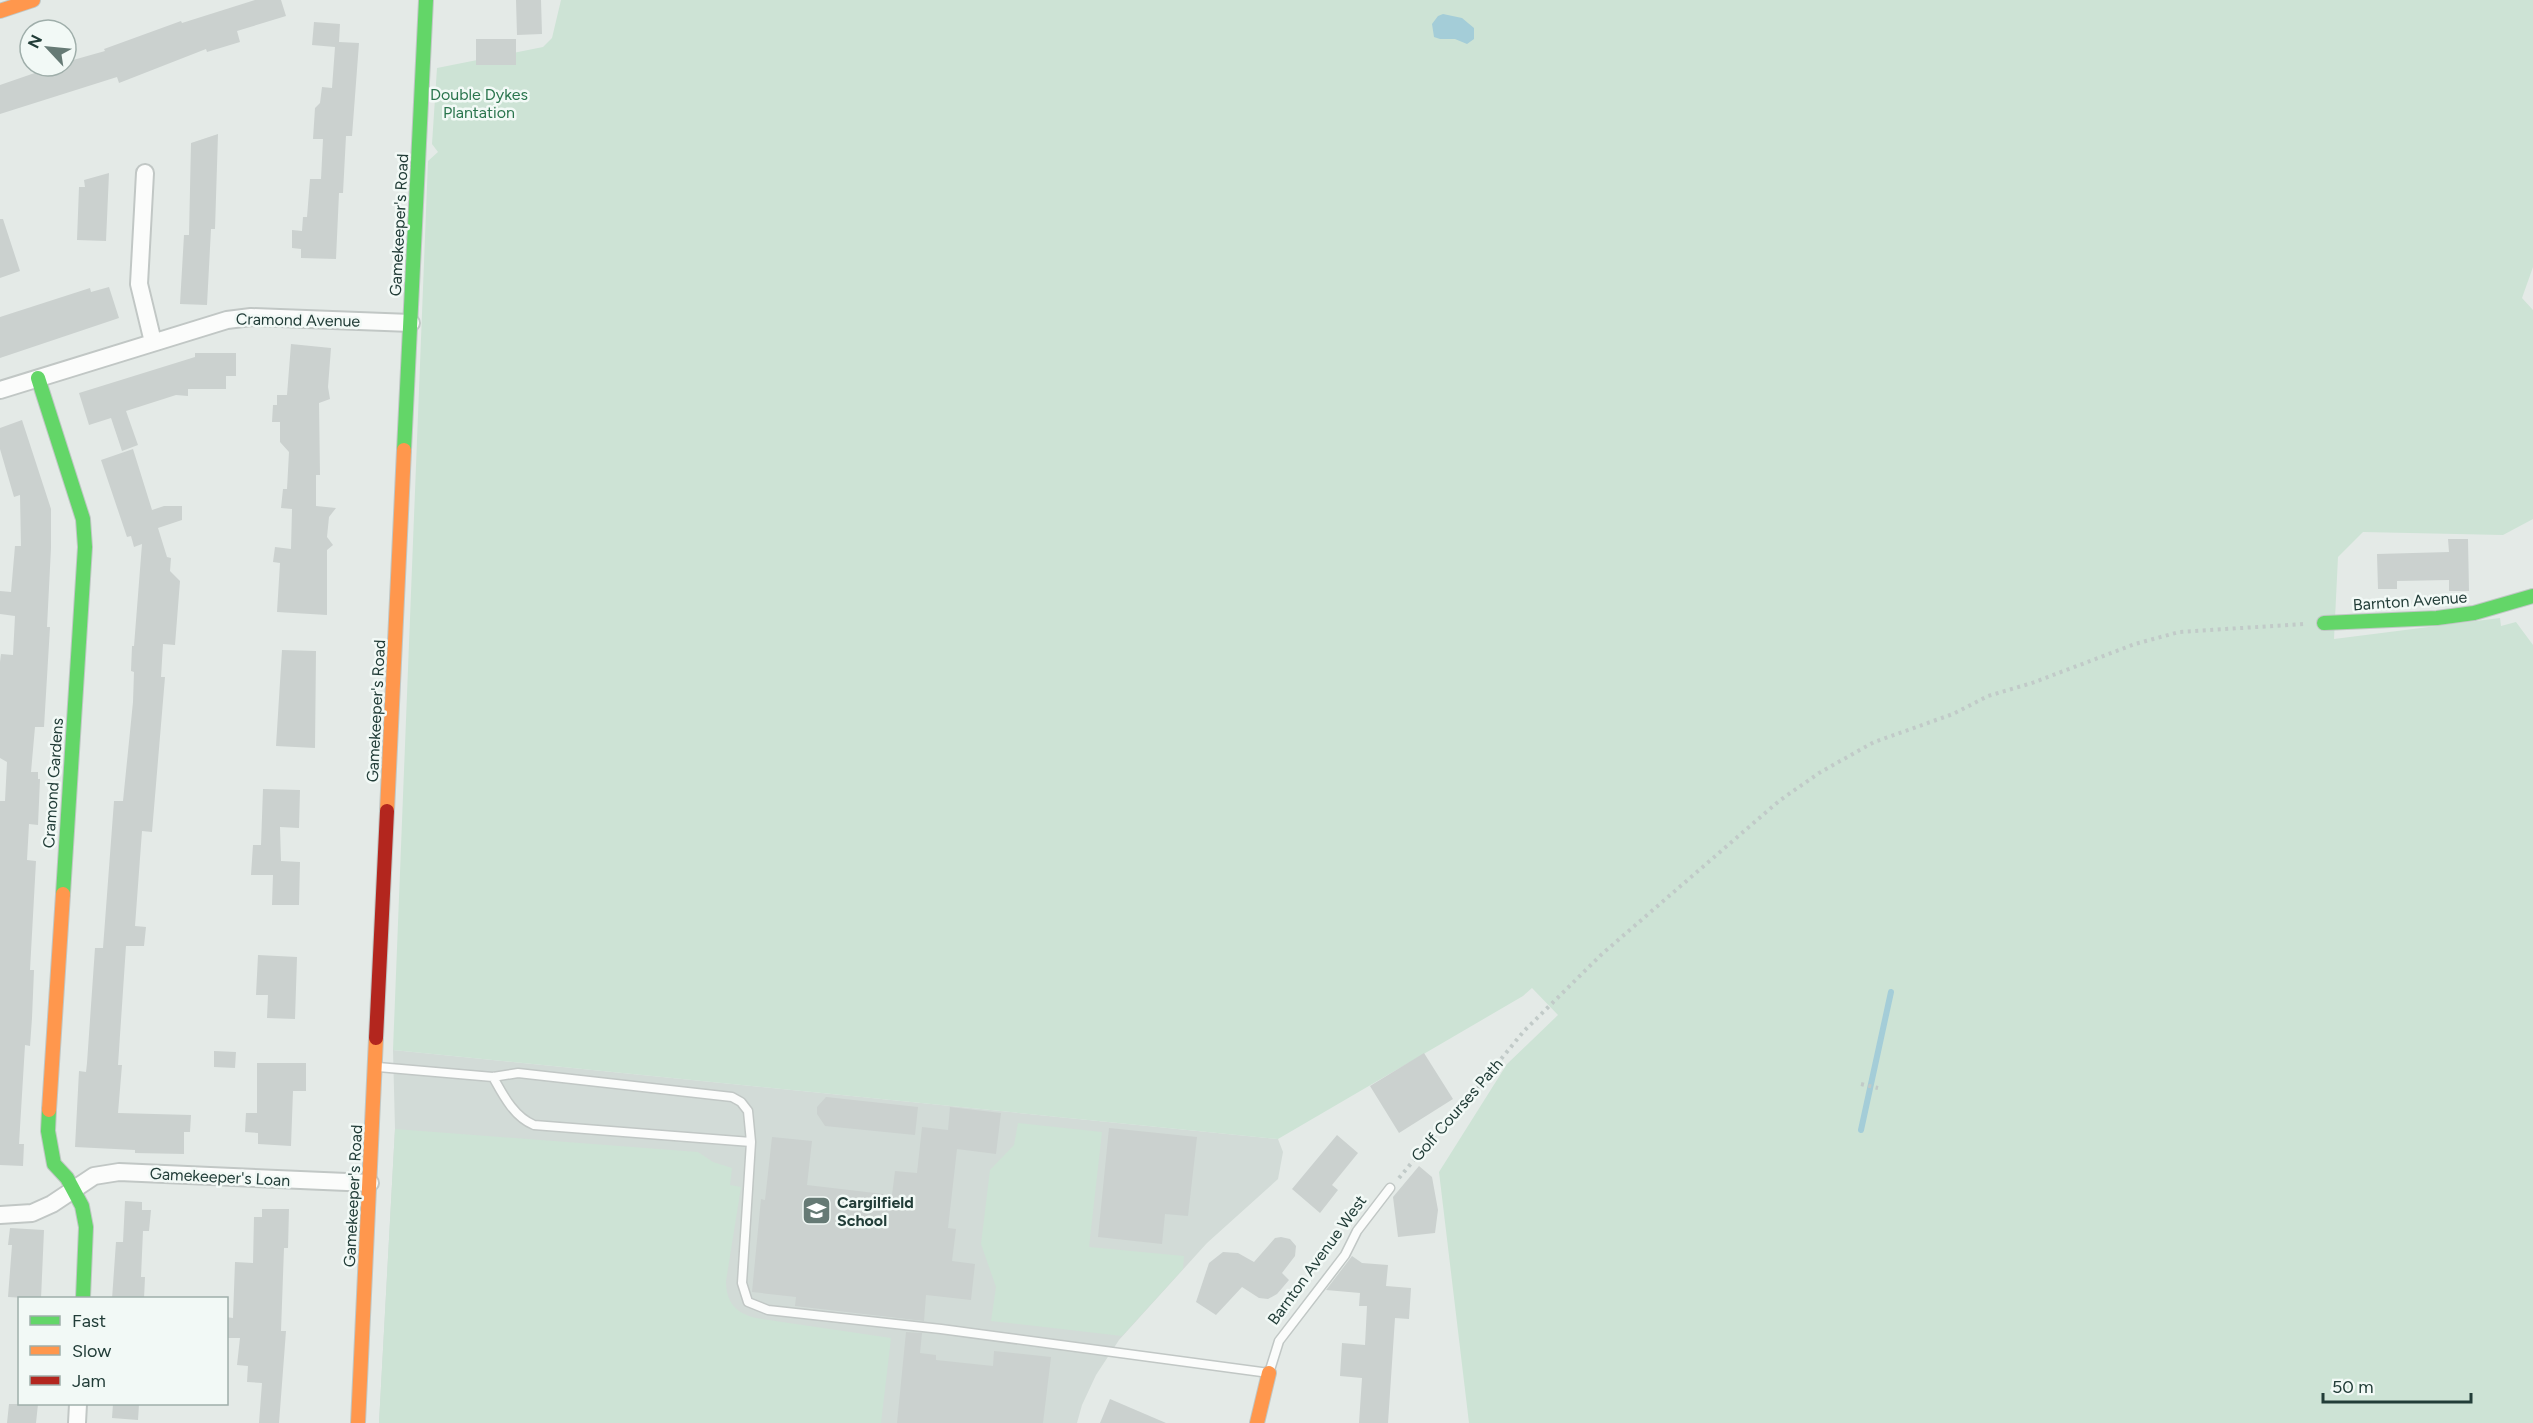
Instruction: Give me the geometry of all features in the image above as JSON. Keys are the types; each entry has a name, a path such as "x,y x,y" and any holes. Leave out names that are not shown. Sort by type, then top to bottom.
{"street":[{"path":"0,11 33,0"},
{"name":"Gamekeeper's Road","path":"358,1423 426,0"},
{"path":"145,173 139,284 153,342"},
{"name":"Cramond Avenue","path":"0,390 226,320 251,317 411,323"},
{"name":"Cramond Gardens","path":"38,378 83,519 85,547 48,1131 54,1164 74,1190 82,1206 86,1227 83,1297"},
{"name":"Barnton Avenue","path":"2324,623 2438,618 2474,613 2533,596"},
{"name":"Gamekeeper's Loan","path":"0,1215 32,1213 52,1204 94,1176 119,1172 370,1183"},
{"name":"Barnton Avenue West","path":"1257,1423 1269,1373"},
{"path":"77,1423 78,1405"}],"lane":[{"path":"375,1066 493,1077 519,1073 732,1097 741,1102 748,1111 751,1142 742,1283 748,1302 768,1310 941,1329 1269,1373"},
{"path":"493,1077 516,1113 524,1121 534,1125 751,1142"},
{"name":"Barnton Avenue West","path":"1269,1373 1279,1341 1345,1255 1357,1231 1390,1188"}],"path":[{"name":"Golf Courses Path","path":"1390,1188 1428,1143 1438,1137 1524,1031 1653,909 1779,801 1819,773 1874,742 1953,714 1988,696 2032,683 2135,644 2180,632 2324,623"},
{"path":"1862,1084 1878,1088"}],"shaded area":[{"name":"Cargilfield School","path":"393,1050 1278,1139 1283,1152 1278,1179 1207,1243 1119,1340 1096,1375 1082,1405 1077,1423 379,1423 395,1129"}],"green space":[{"name":"Double Dykes Plantation","path":"561,0 2533,0 2533,267 2522,298 2533,310 2533,519 2503,535 2363,532 2338,557 2334,639 2500,618 2501,626 2516,622 2533,645 2533,1423 1469,1423 1439,1172 1507,1064 1558,1015 1532,988 1523,996 1278,1139 393,1050 428,161 438,152 432,144 437,68 543,47 552,38"},
{"path":"1018,1123 1102,1132 1089,1247 1184,1256 1183,1269 1122,1336 991,1321 996,1287 981,1244 990,1170 1014,1145"},
{"path":"395,1129 698,1152 713,1162 732,1168 730,1185 741,1187 726,1281 730,1301 738,1310 756,1318 891,1338 881,1423 379,1423"}],"water":[{"path":"1443,14 1462,18 1474,28 1474,39 1467,44 1455,39 1434,37 1432,24 1438,16"}],"building":[{"path":"255,0 281,0 286,16 237,31 240,42 207,52 206,49 119,83 117,77 0,114 0,85 20,78 78,78 78,59 105,51 104,49 181,21 182,23"},
{"path":"516,0 541,0 542,34 517,35"},
{"path":"314,22 340,24 339,42 359,43 352,136 346,136 343,193 339,193 336,259 301,258 301,249 292,248 292,230 302,231 303,217 307,217 310,179 321,179 323,139 313,139 315,108 320,103 322,87 332,88 335,47 312,45"},
{"path":"476,39 516,39 516,65 476,65"},
{"path":"218,134 215,229 211,229 207,305 180,304 184,235 189,235 191,143"},
{"path":"109,173 106,241 77,240 79,187 85,187 84,180"},
{"path":"0,219 3,219 20,271 0,278"},
{"path":"109,287 119,318 0,358 0,317 90,288 91,292"},
{"path":"291,344 331,348 328,387 330,399 319,403 320,475 316,475 316,506 336,508 329,517 327,537 333,545 327,550 327,615 277,612 280,563 273,562 275,547 291,549 292,509 281,508 283,489 287,489 289,452 280,442 280,422 272,422 273,405 277,405 277,395 287,395"},
{"path":"195,353 236,353 236,376 226,376 226,389 188,389 188,396 176,395 126,411 138,445 122,451 111,418 89,425 79,393 195,357"},
{"path":"22,420 51,509 47,627 50,627 44,727 35,727 31,772 38,772 38,779 40,779 38,825 29,824 27,860 36,861 30,970 34,970 32,1018 30,1046 25,1045 19,1144 24,1144 23,1166 0,1165 0,801 5,801 7,762 0,758 0,662 1,654 13,655 15,616 0,614 0,591 11,592 15,546 21,546 20,495 14,497 0,449 0,428"},
{"path":"133,449 152,510 164,506 182,506 182,520 158,528 167,557 171,558 170,571 180,581 175,645 163,644 161,677 165,677 152,832 142,831 135,926 146,927 144,946 126,946 118,1065 122,1065 118,1113 191,1115 190,1132 184,1132 184,1154 135,1153 135,1150 75,1147 79,1071 86,1072 95,948 103,948 114,801 123,801 133,702 132,646 134,646 142,544 134,547 131,536 127,537 101,460"},
{"path":"2448,539 2468,539 2469,591 2449,591 2449,580 2397,581 2397,589 2378,589 2377,554 2449,552"},
{"path":"282,650 316,651 315,748 276,746"},
{"path":"263,789 300,790 299,828 280,827 281,861 300,862 299,905 272,905 273,875 251,875 253,845 261,845"},
{"path":"258,955 297,957 295,1019 267,1018 268,995 256,995"},
{"path":"214,1051 236,1052 235,1068 214,1067"},
{"path":"1424,1053 1453,1099 1399,1133 1370,1086"},
{"path":"257,1063 306,1063 306,1091 293,1091 291,1146 258,1144 258,1133 245,1132 246,1113 257,1113"},
{"path":"826,1097 918,1107 915,1135 825,1126 817,1114 817,1107"},
{"path":"950,1107 1001,1113 996,1154 957,1149 948,1228 956,1229 952,1261 975,1264 971,1300 926,1295 924,1321 795,1306 796,1297 752,1292 761,1199 765,1200 772,1137 812,1141 807,1185 892,1195 895,1171 917,1173 922,1127 948,1130"},
{"path":"1109,1128 1197,1137 1188,1216 1165,1214 1162,1244 1098,1237"},
{"path":"1337,1135 1358,1153 1332,1185 1338,1190 1320,1213 1292,1189"},
{"path":"1419,1166 1432,1177 1438,1210 1435,1233 1398,1237 1393,1197"},
{"path":"125,1201 142,1202 142,1210 151,1210 149,1231 143,1231 141,1277 145,1277 144,1297 112,1297 116,1242 123,1242"},
{"path":"262,1209 289,1209 288,1248 284,1248 281,1331 286,1331 279,1423 259,1423 262,1383 247,1382 248,1366 237,1365 240,1338 228,1338 228,1317 233,1318 235,1262 253,1263 254,1217 262,1217"},
{"path":"10,1228 44,1230 41,1297 8,1297 12,1245 8,1245"},
{"path":"1275,1238 1290,1239 1296,1246 1295,1256 1282,1273 1289,1280 1277,1294 1268,1299 1259,1298 1242,1287 1216,1315 1196,1302 1209,1263 1223,1252 1238,1253 1254,1262"},
{"path":"1352,1256 1362,1263 1388,1265 1386,1286 1411,1288 1409,1319 1395,1318 1388,1423 1359,1423 1362,1378 1340,1376 1342,1343 1365,1345 1367,1306 1359,1306 1360,1293 1326,1290"},
{"path":"906,1332 922,1333 920,1353 936,1355 936,1360 993,1366 994,1351 1051,1357 1043,1423 897,1423"},
{"path":"1110,1399 1166,1423 1100,1423"},
{"path":"9,1404 38,1405 36,1423 7,1423"},
{"path":"113,1405 139,1405 138,1420 112,1418"}],"waterway":[{"path":"1861,1130 1891,992"}],"traffic: fast":[{"path":"404,450 426,0"},
{"path":"38,378 83,519 85,547 63,894"},
{"path":"2324,623 2437,618 2474,613 2533,596"},
{"path":"49,1110 48,1131 54,1164 67,1178 82,1206 86,1227 83,1297"}],"traffic: slow":[{"path":"0,11 33,0"},
{"path":"387,811 404,450"},
{"path":"49,1110 63,894"},
{"path":"358,1423 376,1038"},
{"path":"1257,1423 1269,1373"}],"traffic: jam":[{"path":"376,1038 387,811"}],"place":[{"name":"Cargilfield School","path":"816,1211"}]}
